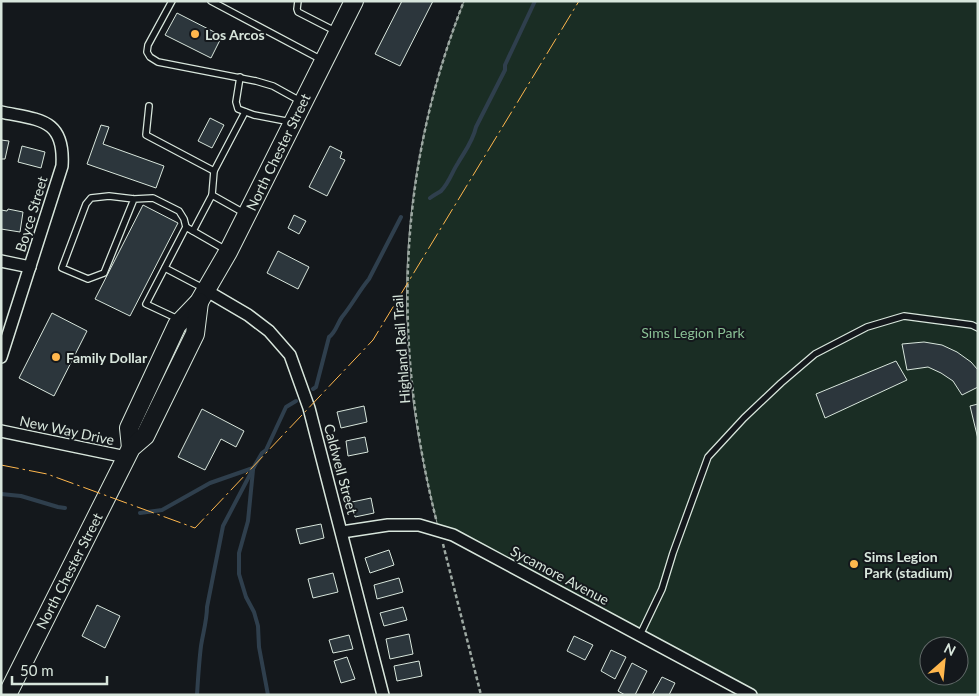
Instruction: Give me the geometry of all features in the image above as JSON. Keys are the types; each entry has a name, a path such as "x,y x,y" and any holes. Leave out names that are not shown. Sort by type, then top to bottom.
{"main road":[{"name":"North Chester Street","path":"129,453 129,428 177,325 203,296 228,252 354,1"},
{"name":"North Chester Street","path":"7,695 129,453 145,436 196,334 203,296"}],"street":[{"name":"Boyce Street","path":"1,112 44,121 56,131 63,148 62,166 1,357"},
{"path":"1,261 30,267"},
{"name":"Caldwell Street","path":"203,296 248,314 269,331 290,354 309,408 383,695"},
{"name":"New Way Drive","path":"1,431 129,453"},
{"name":"Sycamore Avenue","path":"342,532 388,525 419,525 454,535 751,695"}],"lane":[{"path":"172,1 148,45 147,52 150,57 158,62 240,77 273,86 303,102"},
{"path":"211,1 323,62"},
{"path":"298,1 298,12 338,32"},
{"path":"240,77 236,106 238,109 293,123"},
{"path":"149,106 146,135 214,171"},
{"path":"193,231 212,195 214,171 245,112"},
{"path":"212,195 247,214"},
{"path":"134,199 104,274 88,279 62,268 86,204 91,198 109,196 134,199 154,198 179,211 186,227 146,304 182,321"},
{"path":"186,227 228,252"},
{"path":"165,268 203,296"},
{"path":"640,635 662,589 708,457 744,418 781,383 815,354 867,327 904,316 972,325 978,328"}],"path":[{"name":"Highland Rail Trail","path":"464,1 440,68 422,137 411,210 407,270 407,318 409,360 420,445 439,531 481,695"}],"green space":[{"name":"Sims Legion Park","path":"464,1 978,1 978,695 751,695 439,531 424,468 413,403 407,314 407,268 410,223 424,133 448,44"}],"building":[{"path":"402,1 433,1 400,66 375,54"},
{"path":"177,13 222,36 211,58 165,35"},
{"path":"210,118 224,125 212,148 198,141"},
{"path":"101,125 109,127 103,144 164,166 156,188 87,164"},
{"path":"1,140 9,141 5,159 1,159"},
{"path":"22,146 45,152 41,168 18,162"},
{"path":"330,146 342,152 340,158 345,160 327,196 309,187"},
{"path":"143,205 178,223 130,316 95,299"},
{"path":"8,209 23,212 20,232 1,229 1,210 7,211"},
{"path":"294,215 306,221 299,234 288,228"},
{"path":"278,251 309,267 298,289 267,273"},
{"path":"52,313 87,331 54,396 19,378"},
{"path":"924,342 942,345 957,352 971,362 978,370 978,387 962,395 953,381 928,367 907,370 902,344"},
{"path":"896,361 907,380 825,418 816,394"},
{"path":"978,404 978,439 970,406"},
{"path":"364,406 367,422 341,428 337,412"},
{"path":"202,409 244,431 236,447 221,439 205,470 178,457"},
{"path":"365,437 368,452 348,456 346,441"},
{"path":"371,498 374,513 355,517 352,502"},
{"path":"321,524 324,538 300,544 296,529"},
{"path":"389,550 394,565 370,573 365,558"},
{"path":"333,573 338,592 313,598 308,579"},
{"path":"399,578 403,592 377,599 374,585"},
{"path":"97,605 120,616 105,648 82,636"},
{"path":"403,607 407,620 384,626 380,613"},
{"path":"409,634 413,654 390,659 386,639"},
{"path":"349,635 353,649 333,653 329,640"},
{"path":"574,636 593,645 585,660 567,651"},
{"path":"611,650 626,657 615,679 601,671"},
{"path":"347,657 355,679 341,683 334,661"},
{"path":"419,661 422,676 397,681 394,666"},
{"path":"632,663 647,671 635,695 625,695 618,691"},
{"path":"662,677 675,683 669,695 652,695"}],"waterway":[{"path":"430,198 444,188 471,141 535,1"},
{"path":"313,389 316,387 329,337 369,279 401,217"},
{"path":"197,695 200,652 223,526 255,465 266,450 286,407 296,401"},
{"path":"140,513 162,510 210,483 253,468"},
{"path":"253,470 248,521 239,553 239,574 258,626 259,647 268,695"},
{"path":"1,494 21,496 65,508"}],"power":[{"path":"1,465 47,474 195,528 373,340 579,1"}],"place":[{"name":"Los Arcos","path":"195,34"},
{"name":"Family Dollar","path":"56,357"},
{"name":"Sims Legion Park (stadium)","path":"854,564"}]}
